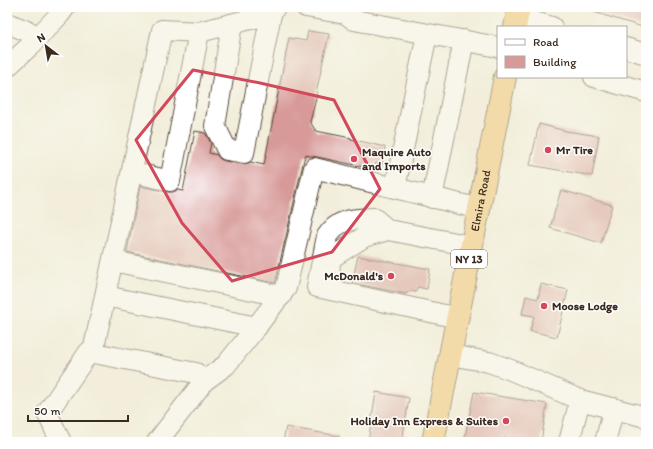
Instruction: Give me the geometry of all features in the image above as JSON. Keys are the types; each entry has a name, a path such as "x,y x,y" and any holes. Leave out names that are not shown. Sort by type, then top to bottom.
{"highway":[{"name":"Elmira Road","path":"433,442 505,78"}],"lane":[{"path":"7,68 60,14 64,7"},
{"path":"306,7 346,14 354,20 364,14 427,34 497,46"},
{"path":"93,352 162,30 199,32 232,24 273,10"},
{"path":"232,24 215,126 227,150 244,153 273,10"},
{"path":"517,17 548,26"},
{"path":"7,23 39,36"},
{"path":"132,172 170,181 199,32"},
{"path":"395,188 427,34"},
{"path":"432,198 464,40"},
{"path":"627,48 646,54"},
{"path":"597,78 646,92"},
{"path":"157,442 204,381 226,365 286,288 314,168 480,209"},
{"path":"388,230 374,218 352,219 340,223 332,229 327,236 317,287 458,318"},
{"path":"420,310 408,296 339,283 330,275 329,270 331,258 364,237 388,230 472,246"},
{"path":"113,261 281,296"},
{"path":"105,296 257,326"},
{"path":"61,442 47,413 89,352 196,373 204,381"},
{"path":"450,355 489,362 580,400 646,417"},
{"path":"569,442 580,400"},
{"path":"605,442 614,408"}],"highlighted area":[{"path":"193,70 260,83 334,100 380,189 332,252 232,281 182,223 136,140"}],"building":[{"path":"587,7 646,7 646,28 587,10"},
{"name":"Maquire Auto and Imports","path":"308,31 329,34 310,122 316,131 385,147 382,165 376,163 374,169 305,155 275,283 127,252 140,186 167,192 177,190 183,191 195,131 205,133 211,143 209,153 217,155 220,159 242,164 247,164 250,162 264,165 289,38 306,41"},
{"path":"539,124 566,131 599,136 592,176 530,165"},
{"path":"561,190 612,205 601,243 550,228"},
{"name":"McDonald's","path":"358,256 430,269 427,289 417,287 416,292 410,291 406,294 352,283"},
{"name":"Moose Lodge","path":"541,284 568,290 557,337 530,331 534,316 522,314 526,296 538,299"},
{"path":"376,392 409,398 402,442 368,442"},
{"name":"Holiday Inn Express & Suites","path":"474,392 547,404 541,442 528,442 505,438 504,442 464,442"},
{"path":"286,427 339,436 338,442 283,442"}],"place":[{"name":"Mr Tire","path":"548,150"},
{"name":"Maquire Auto and Imports","path":"354,159"},
{"name":"McDonald's","path":"391,276"},
{"name":"Moose Lodge","path":"544,306"},
{"name":"Holiday Inn Express & Suites","path":"506,421"}]}
